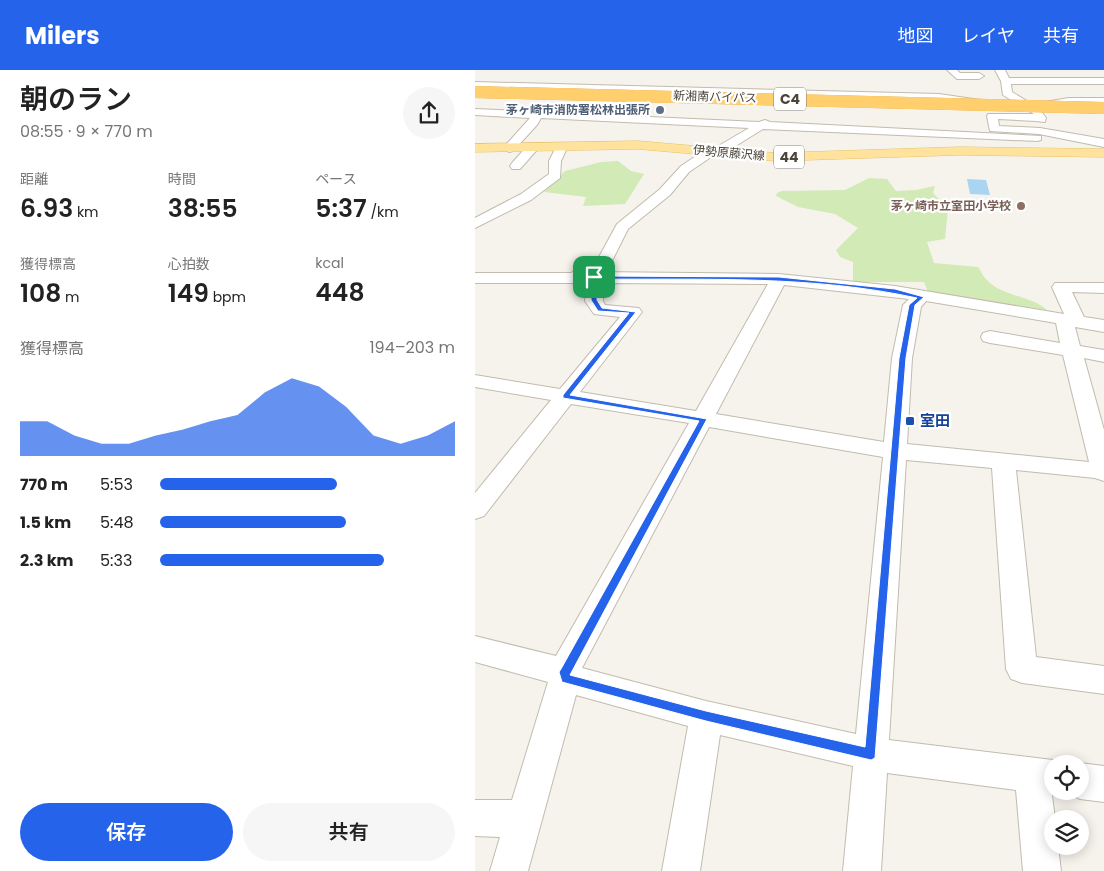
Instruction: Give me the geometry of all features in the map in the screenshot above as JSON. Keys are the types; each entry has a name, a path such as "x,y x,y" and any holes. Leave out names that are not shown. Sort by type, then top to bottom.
{"highway":[{"name":"新湘南バイパス","path":"475,90 1104,106"}],"main road":[{"name":"伊勢原藤沢線","path":"475,148 561,148 638,145 775,157 945,152 1037,140 1104,154"}],"street":[{"path":"952,70 957,76 979,76"},
{"path":"1000,70 1006,86 1041,105 1104,106"},
{"path":"513,113 519,96 535,79 534,73"},
{"path":"1006,86 1104,81"},
{"path":"475,90 527,86 796,100 848,111 933,107 963,102 1062,96"},
{"path":"475,90 519,96 796,100 939,97 963,102"},
{"path":"1030,98 1041,118 1037,140"},
{"path":"585,277 605,260 622,227 665,192 685,169 764,124 776,112 796,100"},
{"path":"840,129 848,111"},
{"path":"475,112 764,124 1037,140 1055,135 1104,143"},
{"path":"509,148 533,123 537,114"},
{"path":"1037,140 994,128 992,116 1041,118"},
{"path":"569,130 584,117"},
{"path":"516,166 532,148"},
{"path":"475,224 517,204 548,182 555,175 555,161 561,148"},
{"path":"475,510 633,312 600,310 585,277"},
{"path":"475,278 779,279 878,289 1104,326"},
{"path":"509,871 565,675 779,279"},
{"path":"475,381 895,451 1104,472 1072,350 1075,322 1061,287 1101,283"},
{"path":"862,871 905,335 912,305 921,297"},
{"path":"1075,322 1104,318"},
{"path":"990,337 1104,356"},
{"path":"1003,461 1022,669 1104,680"},
{"path":"475,649 706,716 871,754 1042,776 1042,871"},
{"path":"681,871 706,716"},
{"path":"1089,782 1104,784"},
{"path":"475,818 524,819"}],"green space":[{"path":"618,161 631,171 644,174 625,204 583,206 586,197 544,192 565,171 601,162"},
{"path":"869,178 887,179 896,191 916,190 935,186 933,193 948,209 945,239 927,242 934,263 978,267 993,286 1033,301 1047,310 928,292 924,282 853,282 853,262 840,257 836,250 858,228 835,214 798,207 776,196 777,193 782,191 845,190"}],"water":[{"path":"967,179 986,180 990,195 970,194"}],"place":[{"name":"茅ヶ崎市消防署松林出張所","path":"660,110"},
{"name":"茅ヶ崎市立室田小学校","path":"1021,206"},
{"name":"室田","path":"910,421"}],"route":[{"path":"594,277 779,279 895,291 921,297 912,305 905,335 871,754 706,716 565,678 565,672 574,654 703,419 565,396 633,312 600,310 594,300 594,277"}]}
